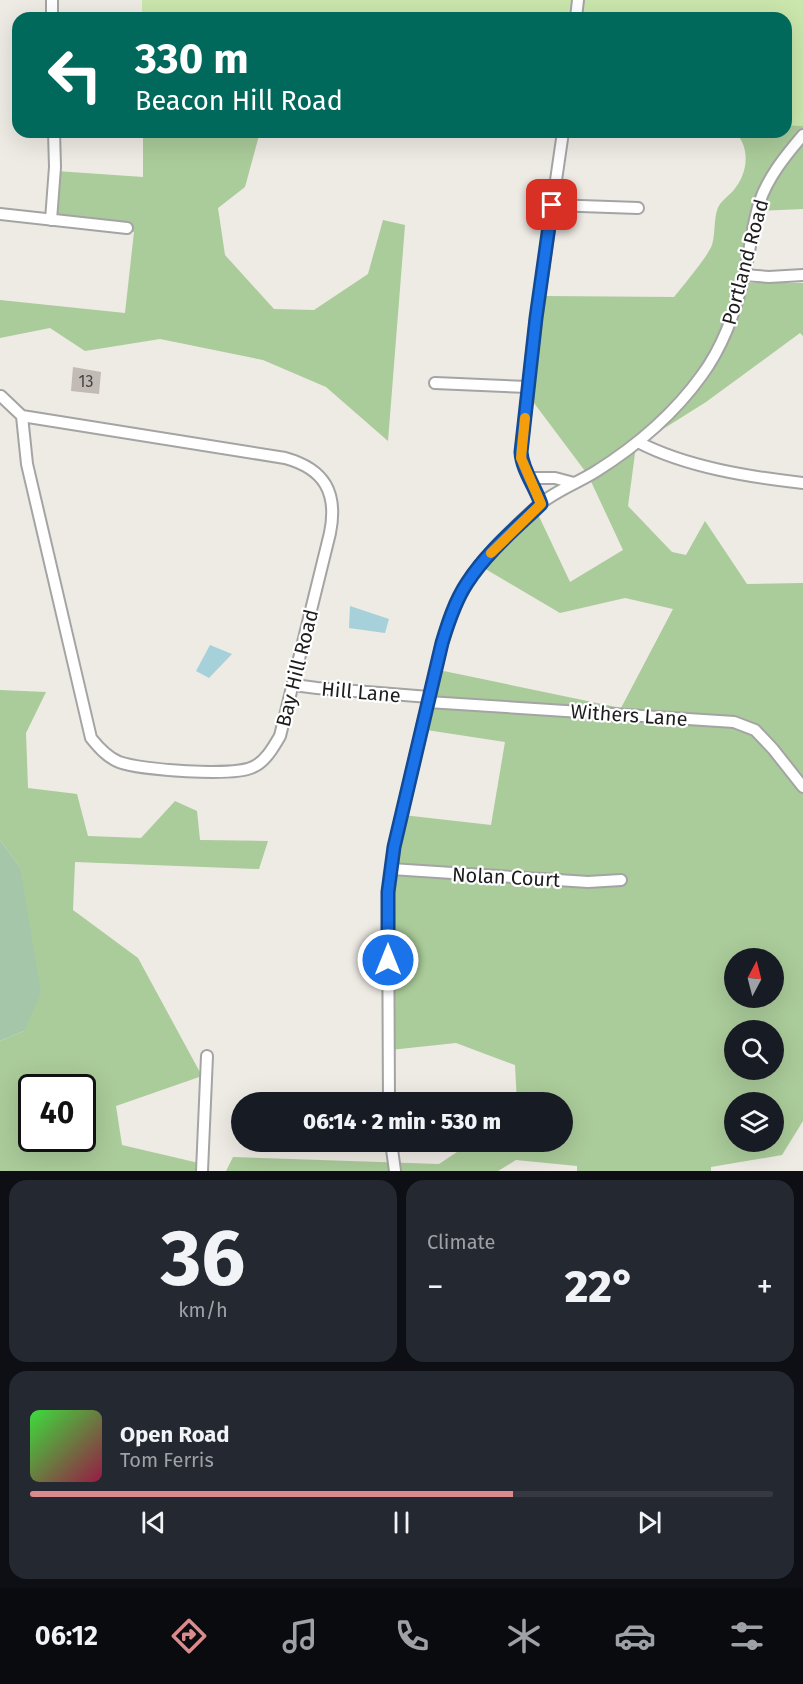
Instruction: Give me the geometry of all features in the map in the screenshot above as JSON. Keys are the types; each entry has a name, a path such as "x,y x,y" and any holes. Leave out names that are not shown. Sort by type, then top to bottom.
{"street":[{"name":"Portland Road","path":"389,1092 387,906 391,869 428,700 450,617 466,584 488,555 541,504 626,452 638,442 688,393 712,361 726,335 744,275 762,196 781,164 803,135"},
{"path":"51,220 55,167 54,138"},
{"path":"541,504 531,478 523,466 521,452 562,138"},
{"path":"552,205 638,208"},
{"path":"0,214 127,228"},
{"path":"744,275 769,278 803,275"},
{"path":"435,383 528,387"},
{"path":"1,396 22,416"},
{"name":"Bay Hill Road","path":"22,416 285,458 310,467 330,493 333,519 294,685 280,736 265,758 252,768 237,772 218,772 148,767 117,761 101,750 92,738 87,723 27,464 22,416"},
{"path":"638,442 657,452 691,462 745,475 803,483"},
{"path":"531,478 555,478 574,483"},
{"name":"Hill Lane","path":"294,685 428,700"},
{"name":"Withers Lane","path":"428,700 734,722 755,730 803,787"},
{"name":"Nolan Court","path":"391,869 588,882 621,880"},
{"path":"202,1171 207,1056"},
{"path":"392,1152 395,1171"}],"green space":[{"path":"142,0 803,0 803,126 792,125 792,12 142,12"},
{"path":"792,125 803,126 803,209 758,211 742,283 803,283 803,336 800,333 706,402 636,446 628,506 672,552 686,555 705,521 747,584 803,583 803,1121 784,1152 784,1092 724,1092 724,1152 784,1152 782,1155 711,1167 711,1171 577,1171 577,1166 516,1160 498,1171 226,1171 233,1157 439,1164 457,1152 573,1152 573,1092 516,1092 515,1065 456,1043 390,1050 387,882 403,815 491,825 505,742 420,729 434,669 621,708 673,609 625,598 560,613 477,564 535,508 570,582 623,550 588,475 528,395 543,296 674,297 710,250 718,208 742,177 746,161 740,138 792,138"},
{"path":"143,138 258,138 245,187 218,208 225,255 274,309 314,310 368,274 383,220 405,225 388,441 326,387 263,360 160,339 85,351 50,328 0,338 0,300 125,313 134,232 56,215 56,171 143,177"},
{"path":"0,690 46,692 26,733 28,788 77,794 88,836 141,838 175,801 197,811 200,840 268,841 259,869 75,862 73,910 138,958 202,1076 116,1106 122,1145 203,1164 201,1171 0,1171 0,1041 24,1031 20,867 0,840"},
{"path":"0,840 20,867 41,993 24,1031 0,1041"}],"water":[{"path":"350,606 389,619 385,633 349,628"},
{"path":"210,645 232,654 209,678 196,671"}],"building":[{"path":"73,367 101,372 99,394 71,391"}],"slow traffic":[{"path":"491,553 541,504 521,458 525,418"}],"route":[{"path":"388,960 387,906 394,847 450,617 475,571 488,555 541,504 531,478 523,466 521,452 536,318 552,205"}]}
